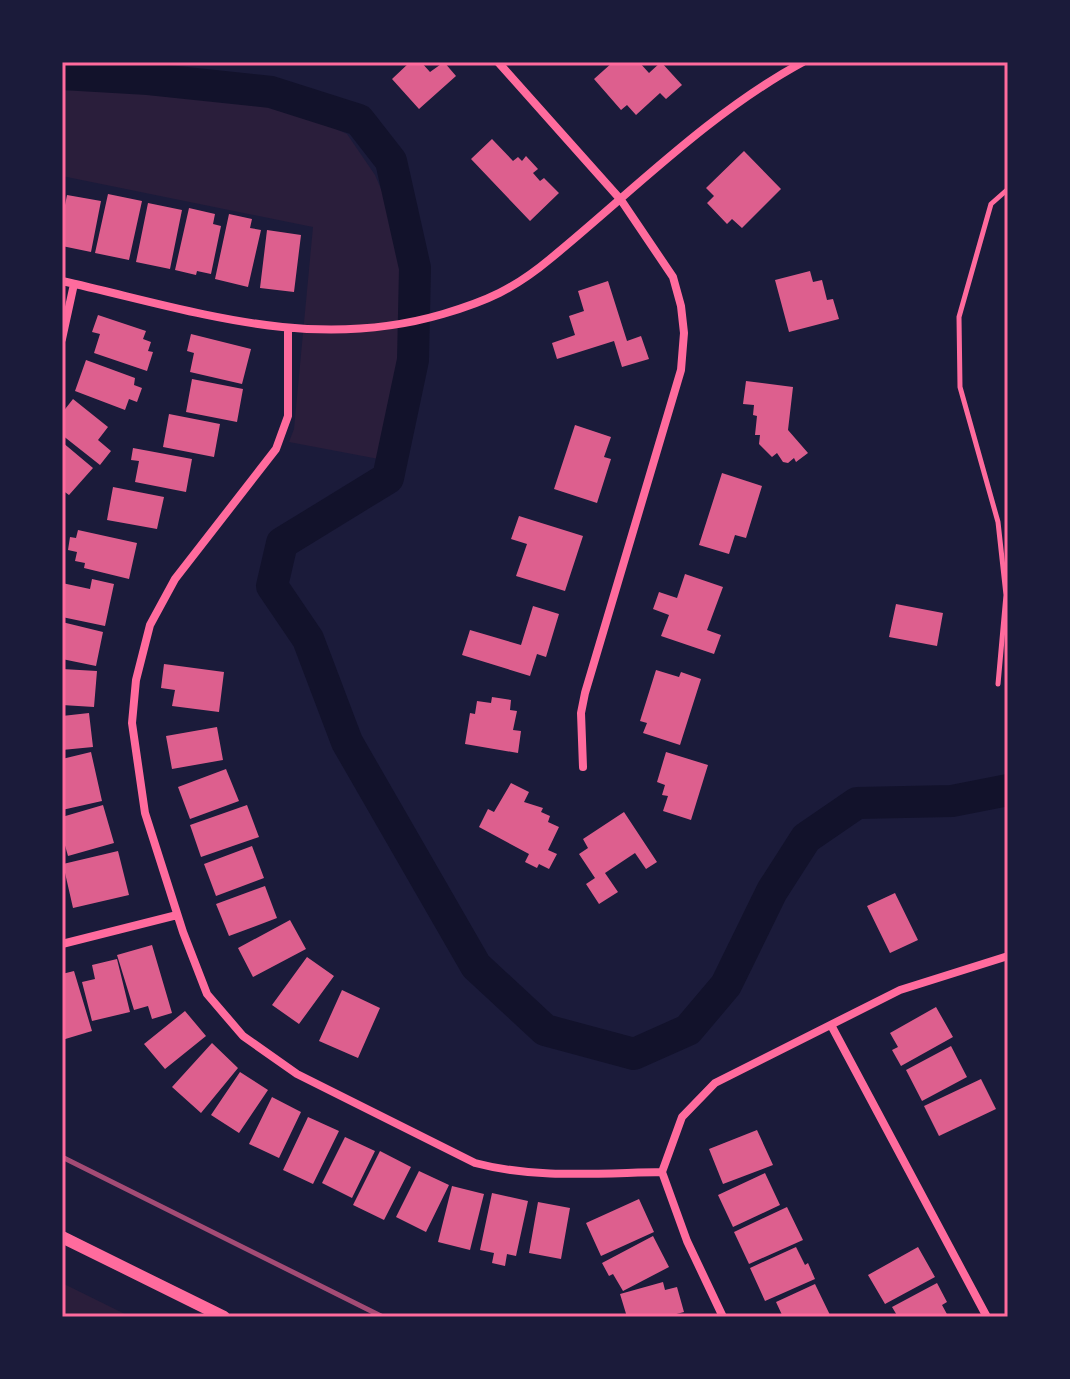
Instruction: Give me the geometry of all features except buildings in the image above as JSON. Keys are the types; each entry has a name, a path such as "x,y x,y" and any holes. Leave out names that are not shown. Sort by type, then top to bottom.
{"street":[{"path":"498,62 621,200 673,277 681,306 684,333 681,370 585,693 581,713 583,767"},
{"path":"62,281 260,326 288,329 365,330 419,321 474,305 504,293 547,262 728,110 803,62"},
{"path":"62,339 74,284"},
{"path":"288,329 288,416 276,449 175,579 150,625 136,680 132,723 145,813 177,915 207,994 243,1036 297,1074 475,1163 506,1171 543,1174 662,1172"},
{"path":"62,944 177,915"},
{"path":"723,1317 687,1241 662,1172 682,1117 715,1083 900,990 1008,956"},
{"path":"831,1025 987,1317"},
{"path":"62,1237 224,1317"}],"lane":[{"path":"998,684 1006,595 998,522 960,387 959,317 991,204 1008,189"}],"shaded area":[{"path":"62,88 153,90 238,97 295,110 347,134 375,175 395,222 403,267 395,408 384,460 289,442 294,429 313,227 62,176"},
{"path":"62,1283 131,1317 62,1317"}],"waterway":[{"path":"62,74 271,92 359,120 391,161 415,268 413,360 388,478 282,543 272,586 308,639 347,742 476,966 545,1030 634,1054 688,1030 726,985 772,891 806,838 857,803 952,801 1008,790"}],"railway":[{"path":"62,1157 383,1317"}]}
